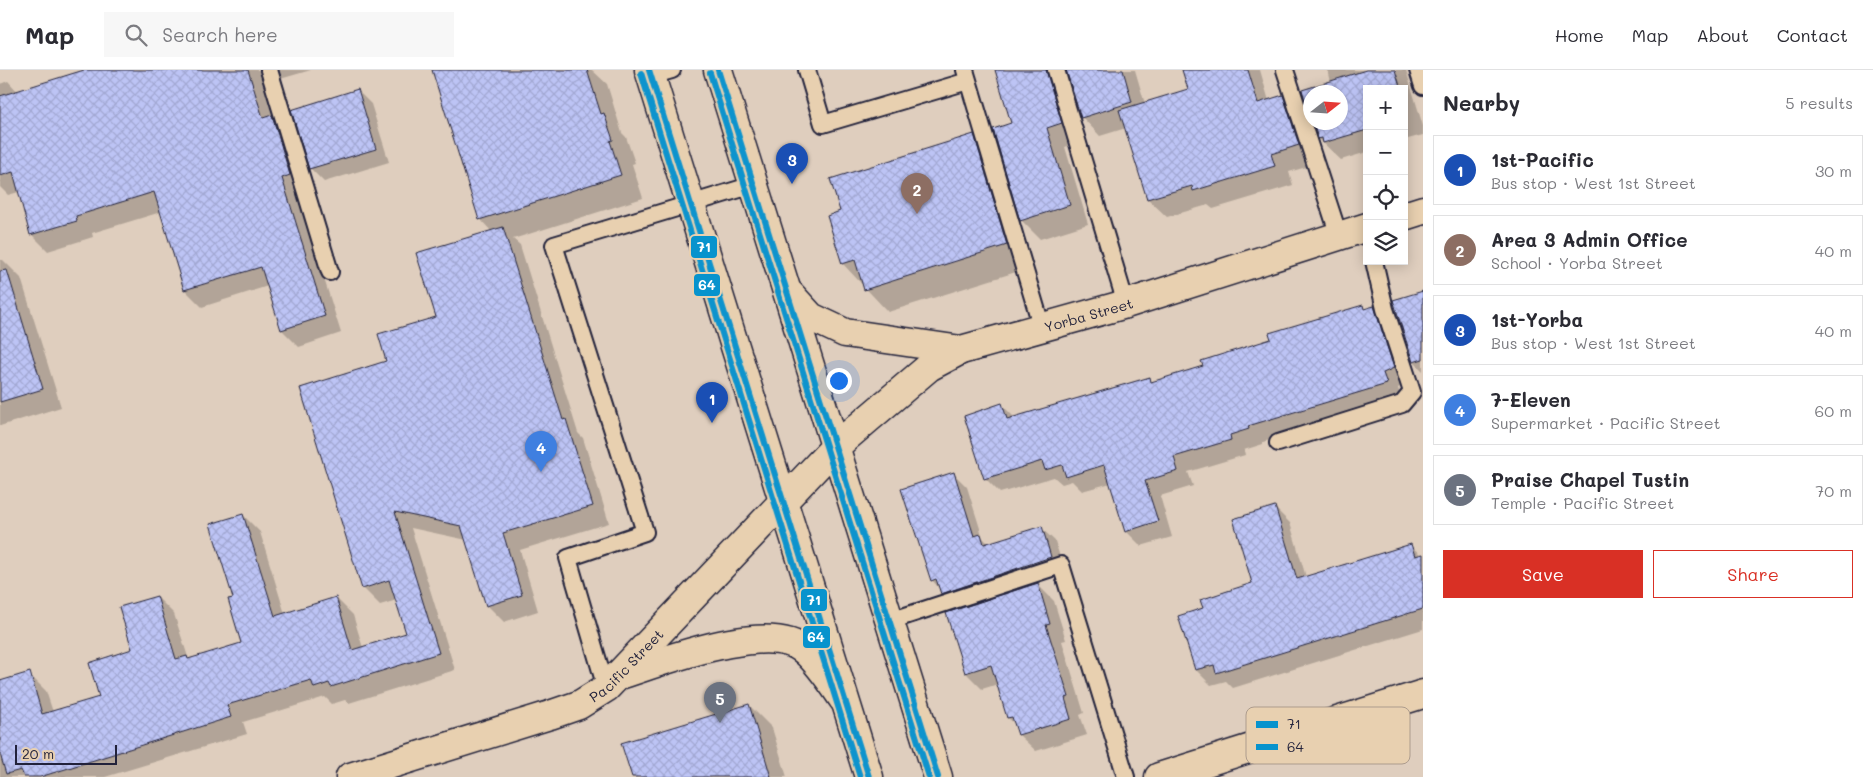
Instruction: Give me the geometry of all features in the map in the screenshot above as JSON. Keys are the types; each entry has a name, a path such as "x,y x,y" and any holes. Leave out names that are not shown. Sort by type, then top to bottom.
{"main road":[{"path":"718,70 938,777"},
{"path":"658,72 691,204 869,777"},
{"path":"1408,215 1423,210"},
{"name":"Yorba Street","path":"835,447 929,367 961,350 1126,304 1363,229"},
{"path":"786,290 811,317 845,333 961,350"},
{"name":"Pacific Street","path":"350,777 579,705 612,682 784,504 835,447"},
{"path":"612,682 719,645 760,638 778,640 804,649 825,674 846,704"},
{"path":"1382,707 1423,694"},
{"path":"1159,777 1246,750"}],"lane":[{"path":"269,70 330,272"},
{"path":"807,70 823,124 967,75 1042,328"},
{"path":"1056,70 1126,304"},
{"path":"1285,70 1339,236"},
{"path":"1418,70 1423,86"},
{"path":"612,682 568,558 645,532 554,245 753,185"},
{"path":"1278,443 1402,404 1412,392 1385,309 1375,265"},
{"path":"890,621 1061,565 1126,777"}],"building":[{"path":"84,70 248,70 263,118 272,115 290,175 282,178 325,316 281,330 261,267 184,290 154,192 76,216 77,221 30,235 13,172 0,176 0,96"},
{"path":"432,70 587,70 601,114 604,113 613,140 610,141 621,175 479,220"},
{"path":"995,70 1046,70 1062,123 1047,128 1070,205 1020,221 993,129 1011,123"},
{"path":"1066,70 1123,70 1132,102 1081,118"},
{"path":"1182,70 1248,70 1258,103 1283,95 1299,145 1271,154 1275,166 1193,191 1192,186 1147,199 1119,110 1188,89"},
{"path":"1366,70 1395,70 1400,85 1363,85 1363,131 1323,143 1322,138 1318,139 1315,130 1348,130 1348,85 1318,85"},
{"path":"358,89 376,149 309,169 291,110"},
{"path":"974,134 1007,245 864,290 855,260 842,264 827,216 840,211 830,179"},
{"path":"503,227 563,420 566,419 593,506 503,533 522,595 486,606 461,526 395,512 439,653 331,687 329,683 314,688 311,680 227,705 231,717 40,777 24,777 21,770 6,774 0,754 0,681 30,672 42,714 99,697 89,663 132,649 119,607 157,596 176,659 187,656 188,659 241,643 228,599 233,598 210,524 243,514 275,616 336,597 352,650 406,633 389,580 362,589 300,388 386,361 378,334 436,317 416,253"},
{"path":"7,270 43,389 0,402 0,271"},
{"path":"1423,291 1423,359 1413,362 1393,300"},
{"path":"1363,305 1364,309 1374,306 1394,368 1383,373 1387,384 1248,426 1249,429 1230,435 1231,440 1174,457 1178,471 1145,481 1158,521 1125,532 1104,465 1066,477 1062,465 1045,470 1042,461 984,479 964,416 1002,403 1007,419 1150,377 1151,382 1203,366 1201,361 1271,339 1269,333"},
{"path":"954,472 974,536 981,534 984,544 1042,526 1051,557 941,594 936,579 931,581 901,489"},
{"path":"1275,506 1297,579 1411,544 1415,556 1423,554 1423,609 1216,673 1214,665 1195,670 1178,616 1203,608 1200,600 1252,583 1233,519"},
{"path":"1038,583 1050,624 1046,625 1069,697 1065,698 1071,719 1018,735 1012,717 1007,718 991,665 965,673 946,613"},
{"path":"749,704 771,777 632,777 621,743"}],"transit line":[{"name":"71","path":"649,70 869,777"},
{"name":"71","path":"718,70 938,777"},
{"name":"64","path":"641,73 860,777"},
{"name":"64","path":"710,73 929,777"}],"place":[{"name":"1st-Yorba","path":"792,184"},
{"name":"Area 3 Admin Office","path":"917,214"},
{"name":"1st-Pacific","path":"712,423"},
{"name":"7-Eleven","path":"541,472"},
{"name":"Praise Chapel Tustin","path":"720,723"}]}
